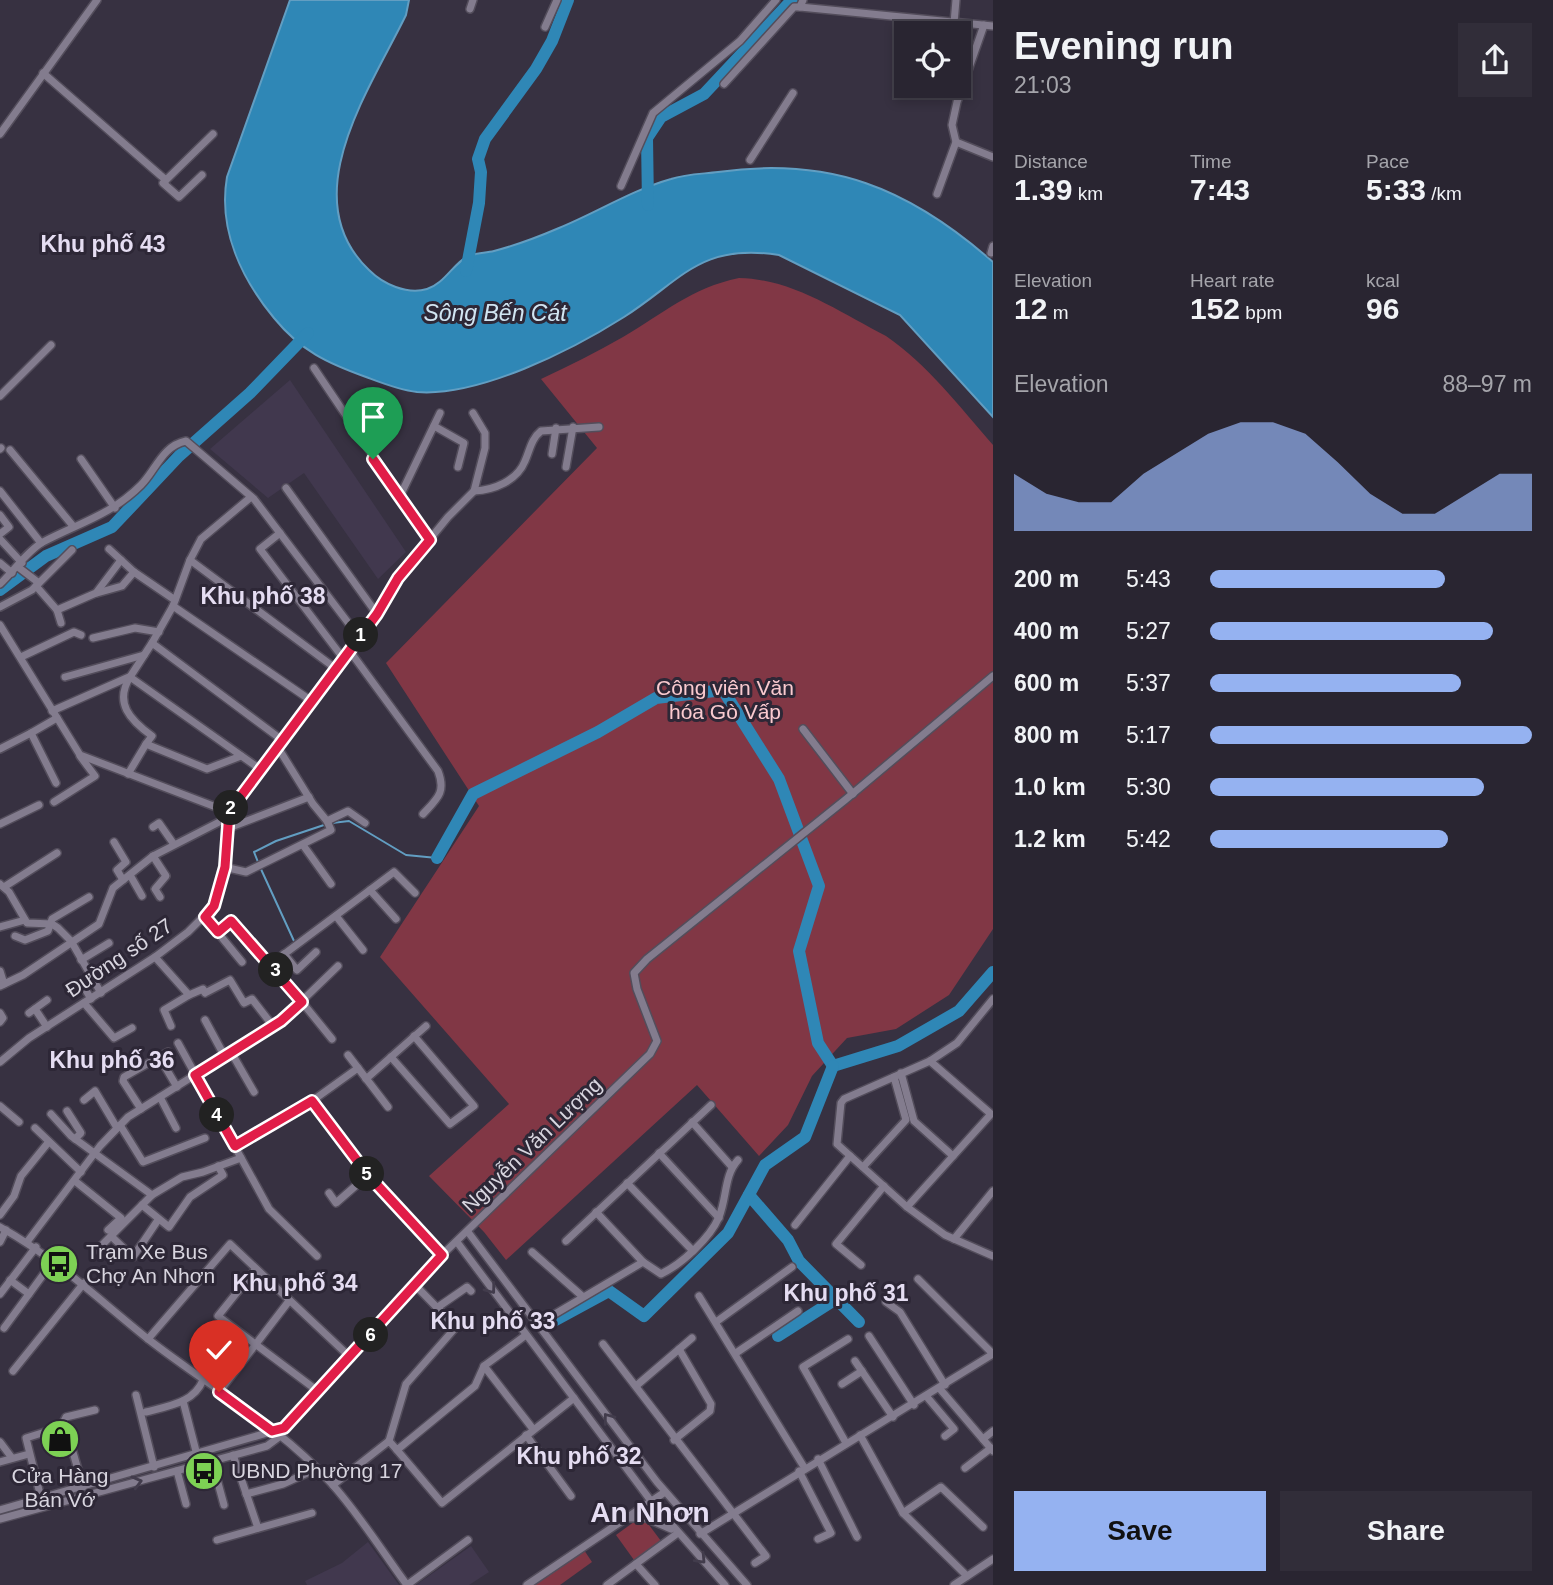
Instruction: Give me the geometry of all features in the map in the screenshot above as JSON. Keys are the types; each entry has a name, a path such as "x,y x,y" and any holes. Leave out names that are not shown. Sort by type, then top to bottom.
{"street":[{"path":"0,134 97,0"},
{"path":"470,9 473,0"},
{"path":"545,27 557,0"},
{"path":"621,186 653,113 740,41 776,0"},
{"path":"954,21 956,0"},
{"path":"724,84 794,7 801,3 939,21"},
{"path":"971,25 993,26"},
{"path":"937,194 956,142 952,122 984,26"},
{"path":"43,73 166,180"},
{"path":"750,160 793,93"},
{"path":"202,174 179,197 163,183 213,134"},
{"path":"956,142 993,157"},
{"path":"0,396 51,345"},
{"path":"314,368 430,540"},
{"path":"400,496 440,413"},
{"path":"0,971 2,985 99,924 113,888 173,843 228,815 377,614 398,578 448,516 474,491 485,448 485,433 472,413"},
{"path":"434,426 464,443 458,467"},
{"path":"566,467 573,427"},
{"path":"474,491 490,491 505,482 524,464 534,437 541,431 599,427"},
{"path":"552,454 556,428"},
{"path":"0,584 12,573 22,569 41,543 115,508 143,483 160,458 177,443 186,442 251,496 359,637"},
{"path":"4,449 73,526"},
{"path":"81,459 115,508"},
{"path":"286,488 377,614"},
{"path":"0,491 41,543"},
{"path":"128,774 152,736 132,722 122,701 124,686 159,632 201,540 251,496"},
{"path":"0,515 9,527 0,536 22,569 57,610 61,623"},
{"path":"280,533 260,550 343,658"},
{"path":"109,549 174,603 313,702"},
{"path":"0,607 37,584 72,550"},
{"path":"96,593 121,560"},
{"path":"190,560 335,668"},
{"path":"0,562 12,573"},
{"path":"57,610 96,593 122,586 134,572"},
{"path":"0,625 95,776 54,802"},
{"path":"93,638 135,628 159,632"},
{"path":"21,657 74,632 80,635"},
{"path":"152,643 280,743 309,797 331,830 246,872 225,867"},
{"path":"349,650 399,714 438,771 443,786 442,794 424,814"},
{"path":"65,677 145,655"},
{"path":"803,729 853,794 993,676"},
{"path":"0,749 30,733 55,714 130,677"},
{"path":"130,677 260,769"},
{"path":"30,733 56,783"},
{"path":"146,744 206,769 241,756"},
{"path":"80,755 228,815"},
{"name":"Nguyễn Văn Lượng","path":"279,1437 284,1428 442,1255 650,1054 657,1041 637,989 634,973 646,959 853,794"},
{"path":"226,829 309,797"},
{"path":"0,814 1,823 39,805"},
{"path":"327,821 348,811 365,823"},
{"name":"Đường số 27","path":"0,1062 47,1027 155,957 205,917 214,906 225,867 228,815"},
{"path":"153,827 159,823 173,843"},
{"path":"114,842 126,862 117,870 123,880"},
{"path":"303,845 331,884"},
{"path":"57,853 2,886 26,923 52,924 71,941 101,993"},
{"path":"153,856 166,876 155,889 160,897"},
{"path":"271,964 394,872 415,893"},
{"path":"130,875 142,896"},
{"path":"370,890 396,919"},
{"path":"15,936 26,940 48,931 52,919 89,897"},
{"path":"336,916 363,950"},
{"path":"205,917 242,961"},
{"path":"0,927 25,920"},
{"path":"218,932 231,921 271,964 332,1039"},
{"path":"81,960 108,943"},
{"path":"284,954 297,970 316,953"},
{"path":"155,957 189,995"},
{"path":"27,1242 118,1126 273,1026 338,966"},
{"path":"171,1026 164,1010 189,995 203,989 205,993 230,979 244,1003 252,999 273,1026"},
{"path":"81,982 88,1001 114,1038 132,1028"},
{"path":"993,999 957,1043 930,1061 844,1099 841,1103 837,1144 907,1207 954,1239 993,1256"},
{"path":"47,1000 32,1011 47,1027"},
{"path":"0,1013 3,1018 0,1022"},
{"path":"205,1020 254,1092"},
{"path":"366,1079 426,1026"},
{"path":"391,1057 450,1124 474,1106 414,1036"},
{"path":"178,1043 269,1209 317,1256"},
{"path":"141,1109 129,1093 124,1077 169,1052"},
{"path":"348,1055 388,1107"},
{"path":"907,1207 991,1114 930,1061"},
{"path":"164,1065 177,1087"},
{"path":"235,1146 312,1101 358,1068"},
{"path":"897,1075 910,1120 953,1156"},
{"path":"84,1100 95,1091 143,1162 205,1138"},
{"path":"160,1097 177,1128"},
{"path":"312,1101 368,1175 442,1255"},
{"path":"566,1241 711,1105"},
{"path":"0,1106 19,1122"},
{"path":"67,1111 81,1133 75,1139"},
{"path":"51,1114 75,1139 152,1195"},
{"path":"863,1167 910,1120"},
{"path":"692,1122 732,1167"},
{"path":"35,1128 82,1172"},
{"path":"0,1215 13,1196 21,1176 47,1144"},
{"path":"659,1153 719,1218"},
{"path":"795,1225 850,1156"},
{"path":"110,1233 152,1195 182,1177 241,1158"},
{"path":"596,1212 643,1262 661,1274 693,1251 719,1218 732,1167 738,1160"},
{"path":"142,1205 169,1227 190,1197 223,1175 218,1166"},
{"path":"328,1193 336,1203 368,1175"},
{"path":"75,1181 121,1218 97,1250"},
{"path":"627,1183 693,1251"},
{"path":"860,1265 836,1244 884,1186"},
{"path":"954,1239 993,1191"},
{"path":"110,1233 133,1256 159,1220"},
{"path":"0,1242 3,1229 36,1247 148,1339 272,1431 333,1485 407,1585 468,1541"},
{"path":"468,1232 665,1492 747,1585"},
{"path":"457,1242 651,1501 725,1585"},
{"path":"148,1339 229,1244 351,1357"},
{"path":"0,1294 36,1247"},
{"path":"532,1252 582,1296"},
{"path":"4,1328 54,1260"},
{"path":"538,1324 643,1262"},
{"path":"716,1322 792,1268"},
{"path":"255,1270 218,1316 319,1392"},
{"path":"700,1534 818,1459 914,1405 991,1357 918,1279"},
{"path":"10,1280 29,1294"},
{"path":"13,1371 83,1283"},
{"path":"333,1485 390,1441 406,1384 456,1327 416,1286"},
{"path":"438,1307 467,1287 471,1291"},
{"path":"699,1296 736,1353 802,1469 831,1533 818,1539"},
{"path":"219,1392 289,1301"},
{"path":"886,1302 900,1312 942,1387 992,1449 965,1468"},
{"path":"736,1353 798,1311"},
{"path":"397,1450 475,1386 484,1366 526,1335"},
{"path":"869,1336 914,1405"},
{"path":"636,1387 692,1338"},
{"path":"846,1443 803,1367 848,1339"},
{"path":"603,1344 674,1440 734,1512 766,1556 755,1563"},
{"path":"674,1440 709,1411 711,1405 680,1349"},
{"path":"855,1360 893,1417"},
{"path":"484,1366 533,1429"},
{"path":"842,1384 862,1371"},
{"path":"146,1412 183,1401 198,1391 203,1380"},
{"path":"135,1395 154,1467"},
{"path":"927,1397 954,1429 945,1436"},
{"path":"390,1441 442,1503 574,1398"},
{"path":"183,1401 197,1455"},
{"path":"83,1487 64,1426 66,1417 95,1410"},
{"path":"41,1498 26,1438 64,1426"},
{"path":"0,1510 284,1428"},
{"path":"983,1439 993,1431"},
{"path":"526,1435 571,1496"},
{"path":"860,1435 903,1513 967,1576"},
{"path":"0,1519 267,1446 279,1437"},
{"path":"0,1442 12,1458"},
{"path":"0,1462 29,1454"},
{"path":"233,1455 258,1528"},
{"path":"818,1459 857,1537"},
{"path":"212,1461 223,1505"},
{"path":"246,1494 283,1484 316,1469"},
{"path":"177,1471 186,1504"},
{"path":"903,1513 941,1487 983,1527"},
{"path":"527,1585 665,1492"},
{"path":"217,1540 312,1513"},
{"path":"619,1522 630,1517 646,1517 678,1533"},
{"path":"607,1585 678,1533"},
{"path":"954,1585 993,1559"},
{"path":"636,1564 655,1585"}],"shaded area":[{"path":"290,380 406,552 378,579 304,473 268,498 210,449"},
{"path":"368,1542 399,1585 307,1585 305,1581 342,1563"},
{"path":"471,1546 489,1572 469,1585 416,1585"}],"green space":[{"name":"Công viên Văn hóa Gò Vấp","path":"739,278 797,290 886,336 929,373 993,445 993,929 949,995 896,1029 847,1038 812,1076 788,1125 759,1156 697,1085 506,1260 484,1232 429,1176 509,1104 380,957 479,806 386,663 597,448 541,379 613,343 678,302 706,288"},
{"path":"638,1519 646,1521 661,1541 634,1560 616,1535"},
{"path":"584,1550 592,1562 560,1585 535,1585"}],"water":[{"name":"Sông Bến Cát","path":"290,0 409,0 406,15 358,109 338,177 338,210 347,241 369,270 381,280 411,291 427,289 438,283 468,256 535,238 642,189 677,177 759,168 832,174 866,183 899,197 962,236 993,262 993,417 900,315 779,255 730,254 711,259 694,267 624,317 552,357 468,387 442,392 404,390 352,372 316,355 284,329 251,286 235,252 226,215 227,177"}],"waterway":[{"path":"466,271 479,203 481,172 478,159 485,139 536,69 552,41 568,0"},
{"path":"648,205 647,138 661,117 704,94 792,0"},
{"path":"0,590 46,556 112,527 179,456 250,393 308,333"},
{"path":"437,858 473,794 598,732 656,698 723,690 779,779 819,886 799,951 818,1043 833,1066 898,1046 959,1011 993,972"},
{"path":"332,823 349,821 406,855 437,858"},
{"path":"258,862 254,852 276,841 327,824"},
{"path":"260,867 294,941"},
{"path":"550,1323 609,1291 644,1316 728,1233 765,1165 805,1137 833,1066"},
{"path":"749,1195 788,1240 799,1261 859,1322"},
{"path":"778,1336 836,1299"}],"place":[{"name":"Trạm Xe Bus Chợ An Nhơn","path":"59,1264"},
{"name":"Cửa Hàng Bán Vớ","path":"60,1439"},
{"name":"UBND Phường 17","path":"204,1471"}],"district":[{"name":"Khu phố 43","path":"103,244"},
{"name":"Khu phố 38","path":"263,596"},
{"name":"Khu phố 36","path":"112,1060"},
{"name":"Khu phố 34","path":"295,1283"},
{"name":"Khu phố 31","path":"846,1293"},
{"name":"Khu phố 33","path":"493,1321"},
{"name":"Khu phố 32","path":"579,1456"},
{"name":"An Nhơn","path":"650,1512"}],"route":[{"path":"219,1392 272,1431 284,1428 442,1255 368,1175 312,1101 235,1146 195,1075 281,1021 302,1002 231,921 218,932 205,917 214,906 225,867 229,812 377,614 398,578 430,540 373,459"}]}
